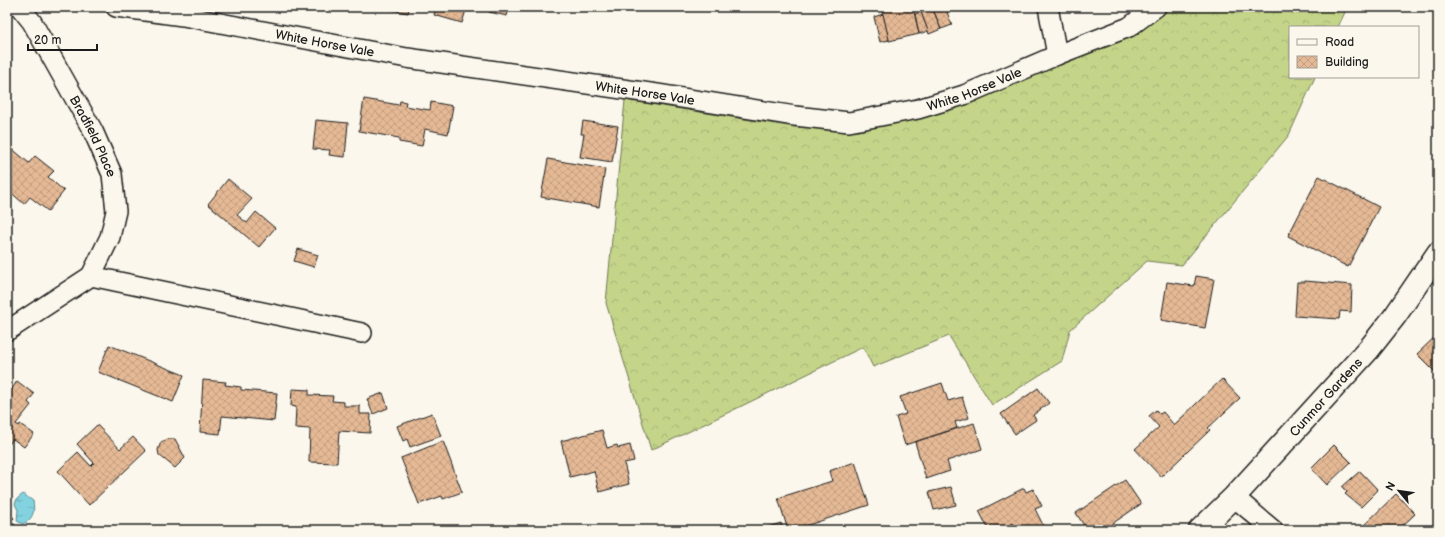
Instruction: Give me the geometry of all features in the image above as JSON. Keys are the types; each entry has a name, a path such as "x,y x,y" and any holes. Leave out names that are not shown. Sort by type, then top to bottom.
{"street":[{"name":"Bradfield Place","path":"20,7 32,22 93,131 112,174 116,211 110,237 91,276"},
{"name":"White Horse Vale","path":"116,7 182,16 407,58 658,94 795,116 849,122 918,109 964,95 1057,55 1129,27 1156,7"},
{"path":"1048,7 1057,55"},
{"name":"Cunmor Gardens","path":"1200,530 1234,497 1369,349 1395,316 1437,256"},
{"path":"7,331 91,276 362,334"},
{"path":"1234,497 1273,530"}],"green space":[{"path":"1162,7 1344,7 1346,10 1338,26 1289,26 1289,78 1315,78 1289,135 1182,265 1147,261 1070,330 1062,361 992,405 949,336 873,367 863,347 651,450 606,303 625,100 794,127 851,127 893,116"}],"water":[{"path":"23,494 33,501 34,509 29,520 23,524 17,521 18,510 15,504 17,499"}],"building":[{"path":"393,7 417,7 416,9 409,8 408,13 393,10"},
{"path":"436,7 461,7 461,9 466,10 462,23 434,15"},
{"path":"490,7 509,7 507,16 489,12"},
{"path":"881,7 913,7 919,34 889,41"},
{"path":"926,7 932,7 941,29 929,34 920,10"},
{"path":"945,7 952,25 941,29 933,9"},
{"path":"921,12 928,31 919,34 915,14"},
{"path":"883,14 889,40 880,42 874,17"},
{"path":"364,99 399,105 400,101 406,102 405,106 430,110 431,102 453,106 448,134 425,129 422,146 399,142 399,138 359,131"},
{"path":"316,120 348,123 345,157 329,155 330,150 313,149"},
{"path":"583,121 618,126 612,162 580,157 584,134 581,134"},
{"path":"10,147 29,163 35,156 54,171 48,177 64,191 48,211 30,197 24,204 7,189 7,150"},
{"path":"548,159 605,169 599,207 541,197"},
{"path":"1319,176 1379,207 1348,267 1288,236"},
{"path":"228,179 252,199 237,215 247,223 256,212 275,228 259,247 208,204"},
{"path":"298,249 318,255 314,267 294,261"},
{"path":"1196,276 1214,279 1205,328 1161,320 1167,282 1194,286"},
{"path":"1305,281 1352,285 1351,312 1340,311 1339,319 1295,316 1297,282"},
{"path":"1438,334 1438,375 1417,354"},
{"path":"109,345 184,375 173,402 98,372"},
{"path":"1222,379 1240,398 1208,428 1210,430 1161,477 1135,449 1159,427 1149,416 1156,410 1160,414 1163,412 1174,425"},
{"path":"203,380 226,382 225,385 241,387 241,390 277,393 274,421 222,416 220,434 200,432"},
{"path":"17,381 34,394 28,402 31,405 16,424 19,426 20,424 34,434 24,447 13,439 7,447 7,388 12,389"},
{"path":"942,383 948,401 962,397 969,418 955,422 957,428 905,445 896,417 906,414 900,397"},
{"path":"1038,388 1049,403 1033,415 1036,420 1015,434 1001,414"},
{"path":"292,389 309,390 309,395 333,396 332,401 344,402 344,406 360,406 360,414 371,414 370,433 339,431 337,463 309,462 310,429 295,428 296,407 291,406"},
{"path":"383,393 388,408 373,414 367,399"},
{"path":"432,413 441,436 410,447 407,439 403,441 397,426"},
{"path":"974,423 982,449 947,461 950,471 926,479 915,442"},
{"path":"97,425 120,449 133,437 146,451 89,505 58,471 78,452 91,466 94,463 77,444"},
{"path":"602,430 607,448 617,445 618,448 630,445 634,461 624,463 629,484 599,492 594,471 570,477 561,441"},
{"path":"168,439 175,439 185,458 175,468 159,455 158,450 161,442"},
{"path":"443,441 462,492 443,499 442,496 419,504 401,458"},
{"path":"1334,445 1351,462 1327,485 1311,468"},
{"path":"855,462 869,505 793,530 788,530 778,498 832,481 829,471"},
{"path":"1360,471 1378,490 1361,507 1345,494 1347,492 1342,487"},
{"path":"1125,480 1141,504 1103,530 1087,530 1076,513"},
{"path":"951,487 956,505 934,510 929,492"},
{"path":"1024,488 1026,492 1033,489 1042,506 1035,509 1045,529 1017,530 1013,523 1000,530 989,530 979,511"},
{"path":"1396,494 1415,514 1398,530 1359,530"},
{"path":"7,511 14,518 11,521 20,530 7,530"},
{"path":"781,523 783,530 765,530 765,528"}]}
